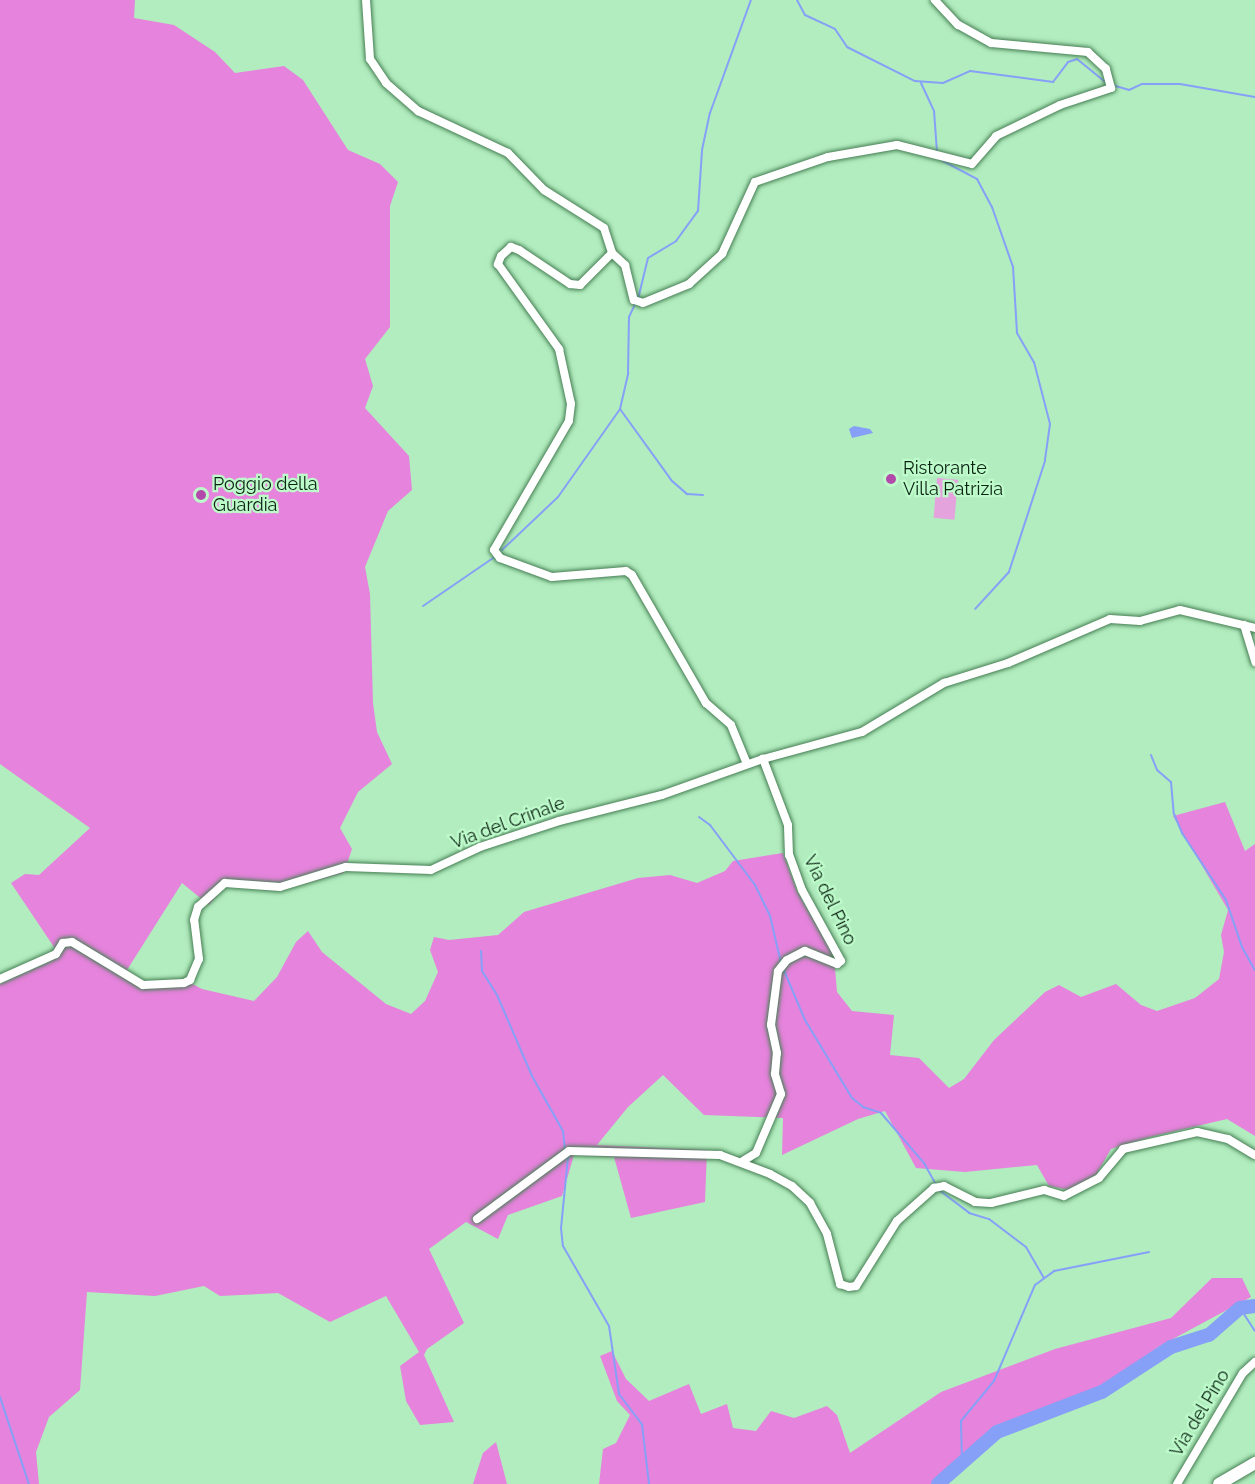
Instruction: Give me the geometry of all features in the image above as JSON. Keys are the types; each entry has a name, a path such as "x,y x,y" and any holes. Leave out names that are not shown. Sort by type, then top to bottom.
{"street":[{"path":"366,0 370,59 386,83 418,111 508,153 544,190 604,228 612,253 625,265 634,300 643,303 689,284 722,254 754,182 828,157 897,145 972,164 996,136 1060,105 1111,88 1106,69 1088,52 991,43 958,25 935,0"},
{"path":"612,253 580,285 570,284 511,247 501,256 498,264 559,349 571,404 569,421 494,550 500,558 552,578 626,571 632,575 706,704 731,725 747,764"},
{"name":"Via del Crinale","path":"0,979 56,954 63,943 72,942 143,985 184,983 190,980 199,959 194,920 198,907 225,883 280,887 346,867 431,870 480,847 559,821 662,795 747,764 862,732 944,683 1008,663 1110,619 1140,621 1180,610 1255,628"},
{"path":"1244,626 1255,662"},
{"name":"Via del Pino","path":"743,1161 756,1153 781,1094 775,1074 777,1053 771,1025 778,971 787,960 805,951 837,964 841,961 802,890 789,855 789,825 763,759"},
{"path":"477,1219 569,1151 720,1155 743,1161 792,1186 810,1203 827,1234 840,1284 849,1287 856,1286 897,1221 934,1188 944,1186 975,1202 991,1203 1044,1190 1064,1196 1098,1178 1123,1149 1197,1132 1228,1139 1255,1155"},
{"name":"Via del Pino","path":"1178,1484 1243,1373 1255,1362"},
{"path":"1219,1484 1255,1463"}],"shaded area":[{"path":"0,0 135,0 134,18 174,25 215,52 235,73 284,66 303,80 348,150 380,164 398,182 390,206 390,327 365,359 373,386 365,408 409,456 412,490 388,511 365,567 370,594 373,703 377,732 392,764 358,792 340,828 352,849 344,873 278,891 226,885 209,905 182,883 127,970 143,982 185,980 202,989 254,1001 277,977 296,942 308,931 322,952 386,1004 411,1014 425,1001 438,972 430,950 434,937 449,940 498,935 524,912 638,878 670,875 697,883 725,871 733,861 783,853 797,891 834,956 837,992 852,1011 894,1015 890,1055 919,1058 949,1088 964,1079 994,1040 1045,992 1059,985 1081,997 1116,984 1141,1005 1157,1011 1195,998 1219,979 1224,952 1221,935 1228,910 1173,816 1225,802 1245,851 1255,844 1255,1136 1227,1119 1150,1137 1111,1149 1096,1175 1069,1190 1049,1186 1037,1165 965,1172 916,1168 885,1111 858,1119 782,1155 783,1118 704,1115 663,1075 628,1107 597,1145 707,1150 705,1202 631,1218 614,1157 574,1155 562,1196 508,1215 498,1239 466,1222 429,1249 464,1323 427,1349 424,1355 454,1422 420,1425 406,1401 400,1366 419,1352 386,1296 330,1322 278,1293 220,1296 204,1286 155,1296 87,1292 80,1390 49,1417 36,1452 39,1484 0,1484 0,984 51,961 54,947 11,883 25,874 39,875 90,828 0,764"},
{"path":"937,478 958,480 954,520 934,518"},
{"path":"1212,1278 1242,1278 1251,1297 1158,1347 1111,1382 1001,1424 932,1484 599,1484 603,1449 616,1443 630,1415 617,1401 600,1356 612,1351 626,1379 649,1401 689,1384 701,1414 727,1404 733,1428 756,1431 771,1411 794,1418 827,1406 837,1415 850,1453 941,1392 1055,1349 1171,1318"},
{"path":"496,1442 507,1484 473,1484 483,1453"}],"water":[{"path":"854,426 870,429 873,433 852,438 849,429"}],"waterway":[{"path":"638,299 648,258 676,241 698,211 702,150 710,113 751,0"},
{"path":"797,0 805,15 835,29 847,47 915,81 943,83 970,71 1053,82 1068,62 1077,59 1107,83"},
{"path":"921,83 934,111 937,152"},
{"path":"1112,85 1129,90 1142,84 1180,84 1255,97"},
{"path":"941,160 977,179 992,207 1013,267 1017,333 1034,362 1050,424 1045,461 1009,572 975,609"},
{"path":"502,550 558,497 620,409 628,373 629,317 635,304"},
{"path":"620,409 672,481 687,494 703,495"},
{"path":"423,606 493,558"},
{"path":"1151,755 1157,770 1171,782 1174,814 1182,833 1226,900 1242,947 1255,970"},
{"path":"699,817 710,825 755,885 770,916 781,963"},
{"path":"481,951 482,971 497,995 532,1076 563,1131 565,1149"},
{"path":"783,968 805,1020 852,1098 863,1107 881,1113 924,1163 936,1185"},
{"path":"568,1157 561,1228 563,1246 609,1326 619,1394 642,1425 649,1484"},
{"path":"939,1190 969,1213 989,1219 1026,1247 1044,1278"},
{"path":"962,1463 961,1421 994,1381 1035,1285 1054,1271 1149,1252"},
{"path":"938,1484 997,1432 1102,1392 1171,1347 1209,1335 1240,1308 1255,1306"},
{"path":"1240,1308 1255,1331"},
{"path":"0,1397 29,1484"}],"place":[{"name":"Ristorante Villa Patrizia","path":"891,479"},
{"name":"Poggio della Guardia","path":"201,495"}]}
